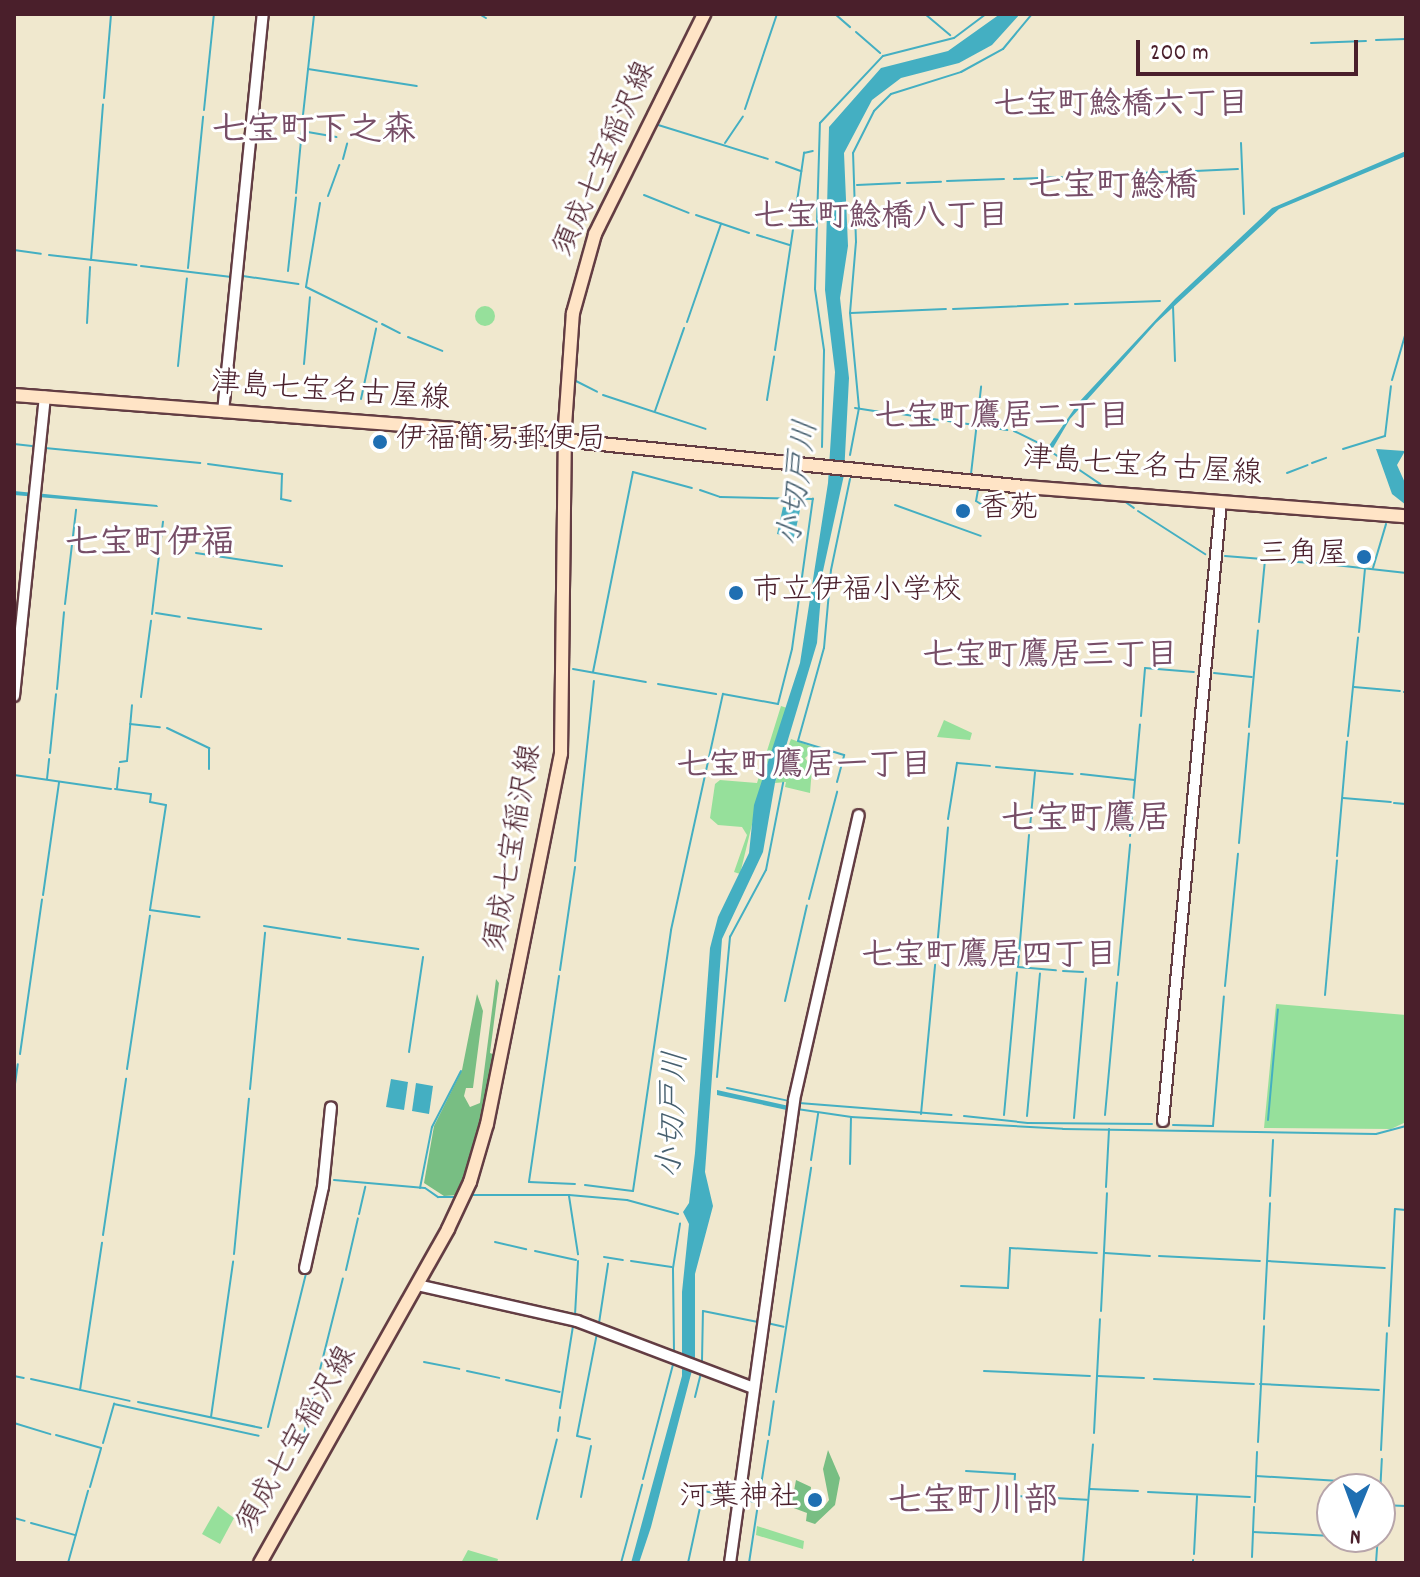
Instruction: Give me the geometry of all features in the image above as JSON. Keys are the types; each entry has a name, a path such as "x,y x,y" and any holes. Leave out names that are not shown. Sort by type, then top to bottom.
{"main road":[{"name":"須成七宝稲沢線","path":"260,1563 417,1285 470,1182 481,1145 552,820 562,723 566,441 573,313 595,234 704,14"},
{"name":"津島七宝名古屋線","path":"14,395 1406,516"}],"street":[{"path":"223,412 263,14"},
{"path":"14,696 45,397"},
{"path":"1163,1121 1221,502"},
{"path":"730,1563 794,1100 859,815"},
{"path":"305,1268 323,1187 331,1107"},
{"path":"417,1285 577,1321 753,1388"}],"green space":[{"path":"485,306 492,309 495,316 492,323 485,326 478,323 475,316 478,309"},
{"path":"781,706 787,708 765,771 740,874 734,872 747,835 742,827 718,825 710,818 715,784 720,780 757,783"},
{"path":"944,720 972,733 970,740 937,737"},
{"path":"791,739 816,748 805,758 812,768 810,793 785,787 786,782 775,783"},
{"path":"496,979 499,983 490,1053 498,1056 477,1146 458,1195 444,1196 424,1183 434,1126 462,1070 477,994 483,1011 473,1088 466,1088 464,1096 470,1107 480,1103"},
{"path":"1276,1004 1406,1015 1406,1122 1391,1129 1264,1128"},
{"path":"828,1450 840,1478 835,1505 815,1524 806,1521 807,1513 791,1507 796,1480 811,1487 809,1508 823,1508 829,1500 823,1469"},
{"path":"218,1506 234,1518 220,1544 202,1534"},
{"path":"757,1526 804,1541 803,1549 756,1535"},
{"path":"468,1550 498,1559 497,1563 461,1563"}],"water":[{"path":"1000,14 1020,14 992,45 959,63 901,78 872,100 844,153 848,246 840,298 849,378 844,475 823,571 817,643 775,783 763,852 722,939 705,1172 713,1206 695,1274 695,1359 651,1527 639,1563 631,1563 682,1376 682,1292 689,1224 683,1212 689,1203 695,1153 710,948 718,917 749,853 754,805 800,663 828,483 835,372 825,290 829,127 881,68 948,51"},
{"path":"1406,151 1406,156 1279,209 1156,323 1070,419 1050,453 1046,450 1079,402 1175,299 1272,208"},
{"path":"1376,449 1405,451 1397,465 1406,485 1406,505 1392,494"},
{"path":"14,491 157,505 158,507 14,495"},
{"path":"783,507 800,510 794,538 777,534"},
{"path":"391,1079 408,1082 404,1110 386,1107"},
{"path":"416,1083 433,1086 429,1114 412,1111"},
{"path":"717,1090 789,1106 796,1112 717,1095"}],"waterway":[{"path":"104,98 111,14"},
{"path":"204,110 214,14"},
{"path":"479,14 486,18"},
{"path":"745,109 777,14"},
{"path":"835,14 850,27"},
{"path":"925,14 950,35"},
{"name":"小切戸川","path":"822,447 824,350 815,289 820,123 883,56 954,38 986,14"},
{"path":"850,455 859,408 850,313 856,242 853,153 874,111 891,94 961,72 1003,49 1032,14"},
{"path":"302,124 314,15"},
{"path":"856,32 880,53"},
{"path":"1376,40 1406,39"},
{"path":"1311,43 1366,41"},
{"path":"308,69 417,86"},
{"path":"91,260 103,104"},
{"path":"725,143 743,116"},
{"path":"188,268 203,117"},
{"path":"655,124 768,159"},
{"path":"296,193 302,130"},
{"path":"302,131 336,137"},
{"path":"1241,143 1244,214"},
{"path":"343,159 347,144"},
{"path":"796,208 804,153 813,151"},
{"path":"776,162 801,171"},
{"path":"328,196 339,165"},
{"path":"1195,171 1238,169"},
{"path":"1071,176 1186,171"},
{"path":"1014,179 1062,177"},
{"path":"947,181 1004,179"},
{"path":"907,183 941,182"},
{"path":"857,185 900,183"},
{"path":"644,195 689,213"},
{"path":"288,271 296,197"},
{"path":"320,203 306,287 377,322"},
{"path":"696,215 749,233"},
{"path":"775,350 795,216"},
{"path":"687,322 721,224"},
{"path":"757,235 790,245"},
{"path":"14,250 41,254"},
{"path":"49,255 136,265"},
{"path":"141,266 231,277"},
{"path":"87,323 90,267"},
{"path":"243,276 298,284"},
{"path":"178,366 187,278"},
{"path":"304,364 310,297"},
{"path":"1075,304 1160,301"},
{"path":"953,309 1068,304"},
{"path":"1173,306 1175,361"},
{"path":"851,313 946,309"},
{"path":"382,324 400,333"},
{"path":"655,411 684,328"},
{"path":"361,399 376,329"},
{"path":"1392,380 1406,332"},
{"path":"408,337 442,351"},
{"path":"767,400 774,357"},
{"path":"572,379 597,392"},
{"path":"1343,449 1385,436 1391,386"},
{"path":"971,474 981,387"},
{"path":"603,395 706,429"},
{"path":"855,408 894,414"},
{"path":"901,414 940,420"},
{"path":"948,421 1007,430"},
{"path":"1014,431 1041,444"},
{"path":"14,444 32,446"},
{"path":"45,448 200,463"},
{"path":"1050,451 1072,466"},
{"path":"1312,463 1326,458"},
{"path":"208,464 282,474 281,499 291,501"},
{"path":"1287,473 1308,465"},
{"path":"1078,469 1100,484"},
{"path":"593,672 633,472 692,488"},
{"path":"837,782 844,755 798,741 824,648 831,570 850,479"},
{"name":"小切戸川","path":"700,490 720,497 813,499"},
{"path":"978,490 976,501 1000,516"},
{"name":"小切戸川","path":"585,1185 633,1191 671,930 723,694 778,704 792,649 813,498"},
{"path":"1124,501 1134,508"},
{"path":"895,505 981,536"},
{"path":"65,604 76,510"},
{"path":"1138,511 1205,554"},
{"path":"152,614 163,522"},
{"path":"1373,568 1386,524"},
{"path":"196,553 282,566"},
{"path":"1225,556 1311,563"},
{"path":"1259,622 1265,560"},
{"path":"1317,563 1406,573"},
{"path":"1359,632 1365,569"},
{"path":"57,689 64,612"},
{"path":"156,613 180,617"},
{"path":"188,618 261,629"},
{"path":"141,697 151,621"},
{"path":"1249,727 1258,630"},
{"path":"1348,736 1358,638"},
{"path":"1141,716 1145,668 1194,672"},
{"path":"573,669 646,682"},
{"path":"1214,673 1252,677"},
{"path":"575,861 594,681"},
{"path":"658,684 716,694"},
{"path":"1354,687 1400,691"},
{"path":"50,753 56,694"},
{"path":"120,762 127,761 132,705"},
{"path":"130,724 160,727"},
{"path":"1130,836 1140,724"},
{"path":"167,728 209,748 209,769"},
{"path":"1239,843 1249,733"},
{"path":"1337,856 1347,741"},
{"path":"47,779 49,759"},
{"path":"948,819 957,763 990,766"},
{"path":"996,767 1073,774"},
{"path":"117,788 119,768"},
{"path":"1030,827 1035,772"},
{"path":"1081,774 1135,780"},
{"path":"14,775 111,789"},
{"path":"43,895 59,782"},
{"path":"717,1077 730,937 766,870 783,783"},
{"path":"115,789 151,794 150,802 166,805 150,910 200,917"},
{"path":"809,899 837,792"},
{"path":"1343,798 1391,802"},
{"path":"1394,803 1406,804"},
{"path":"936,959 948,828"},
{"path":"1029,835 1018,967 1056,970"},
{"path":"1118,975 1130,845"},
{"path":"1225,986 1238,854"},
{"path":"1325,995 1337,861"},
{"path":"560,970 575,867"},
{"path":"20,1054 42,900"},
{"path":"785,1001 807,905"},
{"path":"127,1069 150,916"},
{"path":"264,926 340,938"},
{"path":"250,1089 265,933"},
{"path":"348,939 418,949"},
{"path":"409,1052 423,957"},
{"path":"921,1114 935,965"},
{"path":"1063,971 1083,972"},
{"path":"1004,1115 1017,973"},
{"path":"1027,1116 1040,974"},
{"path":"559,976 529,1182 575,1184"},
{"path":"1074,1118 1086,979"},
{"path":"1105,1115 1117,983"},
{"path":"1173,1125 1213,1126 1224,996"},
{"path":"1268,1120 1278,1009"},
{"path":"14,1091 18,1064"},
{"path":"420,1188 432,1127 461,1071"},
{"path":"103,1235 126,1079"},
{"path":"727,1088 789,1101"},
{"path":"234,1254 249,1099"},
{"path":"799,1103 952,1115"},
{"path":"797,1109 851,1117 1063,1129 1376,1134 1406,1126"},
{"path":"811,1160 818,1114"},
{"path":"964,1116 1028,1123 1152,1124"},
{"path":"850,1164 851,1117"},
{"path":"1106,1187 1109,1129"},
{"path":"1270,1196 1273,1140"},
{"path":"776,1392 811,1168"},
{"path":"334,1180 425,1188 438,1197 454,1197"},
{"path":"359,1214 365,1187"},
{"path":"1101,1311 1107,1193"},
{"path":"471,1195 569,1195 627,1200 678,1214"},
{"path":"569,1196 578,1254"},
{"path":"1264,1319 1270,1203"},
{"path":"1389,1326 1395,1209 1406,1210"},
{"path":"346,1270 358,1218"},
{"path":"674,1352 673,1268 680,1224"},
{"path":"495,1242 526,1249"},
{"path":"80,1390 102,1243"},
{"path":"961,1286 1008,1288 1010,1248 1097,1253"},
{"path":"535,1251 576,1260"},
{"path":"1105,1253 1150,1256"},
{"path":"1159,1256 1260,1261"},
{"path":"604,1257 623,1260"},
{"path":"575,1315 578,1261"},
{"path":"631,1261 672,1267"},
{"path":"1267,1261 1385,1268"},
{"path":"211,1417 233,1262"},
{"path":"599,1323 608,1264"},
{"path":"268,1427 306,1273"},
{"path":"299,1453 343,1278"},
{"path":"702,1361 703,1311 758,1322"},
{"path":"1094,1433 1100,1319"},
{"path":"767,1323 784,1327"},
{"path":"560,1408 573,1326"},
{"path":"1258,1442 1264,1326"},
{"path":"590,1439 577,1436 597,1333"},
{"path":"1381,1450 1387,1333"},
{"path":"424,1362 459,1369"},
{"path":"643,1479 673,1365"},
{"path":"467,1371 499,1378"},
{"path":"984,1371 1090,1376"},
{"path":"695,1397 701,1373"},
{"path":"14,1376 24,1378"},
{"path":"1098,1376 1144,1378"},
{"path":"31,1379 130,1401"},
{"path":"1154,1379 1254,1384"},
{"path":"506,1380 560,1392"},
{"path":"1260,1384 1379,1390"},
{"path":"769,1435 774,1401"},
{"path":"138,1402 261,1428"},
{"path":"103,1443 114,1404 259,1436"},
{"path":"558,1431 560,1417"},
{"path":"14,1423 50,1434"},
{"path":"56,1435 101,1448"},
{"path":"537,1519 557,1439"},
{"path":"758,1504 768,1441"},
{"path":"1083,1563 1093,1444"},
{"path":"581,1497 591,1446"},
{"path":"90,1487 101,1449"},
{"path":"1255,1502 1257,1452"},
{"path":"1381,1473 1382,1459"},
{"path":"966,1471 1015,1474 1014,1496 1048,1498"},
{"path":"1256,1476 1316,1480"},
{"path":"621,1563 642,1485"},
{"path":"1090,1489 1138,1491"},
{"path":"68,1563 88,1491"},
{"path":"703,1491 731,1496"},
{"path":"1148,1492 1250,1497"},
{"path":"1194,1554 1197,1496"},
{"path":"688,1563 702,1498"},
{"path":"1054,1498 1087,1500"},
{"path":"746,1500 759,1503"},
{"path":"1396,1506 1406,1506"},
{"path":"1252,1557 1254,1507"},
{"path":"749,1563 757,1511"},
{"path":"14,1518 25,1521"},
{"path":"31,1523 75,1535"},
{"path":"1253,1532 1316,1535"},
{"path":"1376,1563 1377,1553"}],"place":[{"name":"伊福簡易郵便局","path":"380,442"},
{"name":"香苑","path":"963,511"},
{"name":"三角屋","path":"1364,557"},
{"name":"市立伊福小学校","path":"736,593"},
{"name":"河葉神社","path":"815,1500"}],"district":[{"name":"七宝町鯰橋六丁目","path":"1121,107"},
{"name":"七宝町下之森","path":"314,133"},
{"name":"七宝町鯰橋","path":"1113,189"},
{"name":"七宝町鯰橋八丁目","path":"881,219"},
{"name":"七宝町鷹居二丁目","path":"1002,419"},
{"name":"七宝町伊福","path":"150,546"},
{"name":"七宝町鷹居三丁目","path":"1050,658"},
{"name":"七宝町鷹居一丁目","path":"804,768"},
{"name":"七宝町鷹居","path":"1086,822"},
{"name":"七宝町鷹居四丁目","path":"989,958"},
{"name":"七宝町川部","path":"973,1504"}]}
